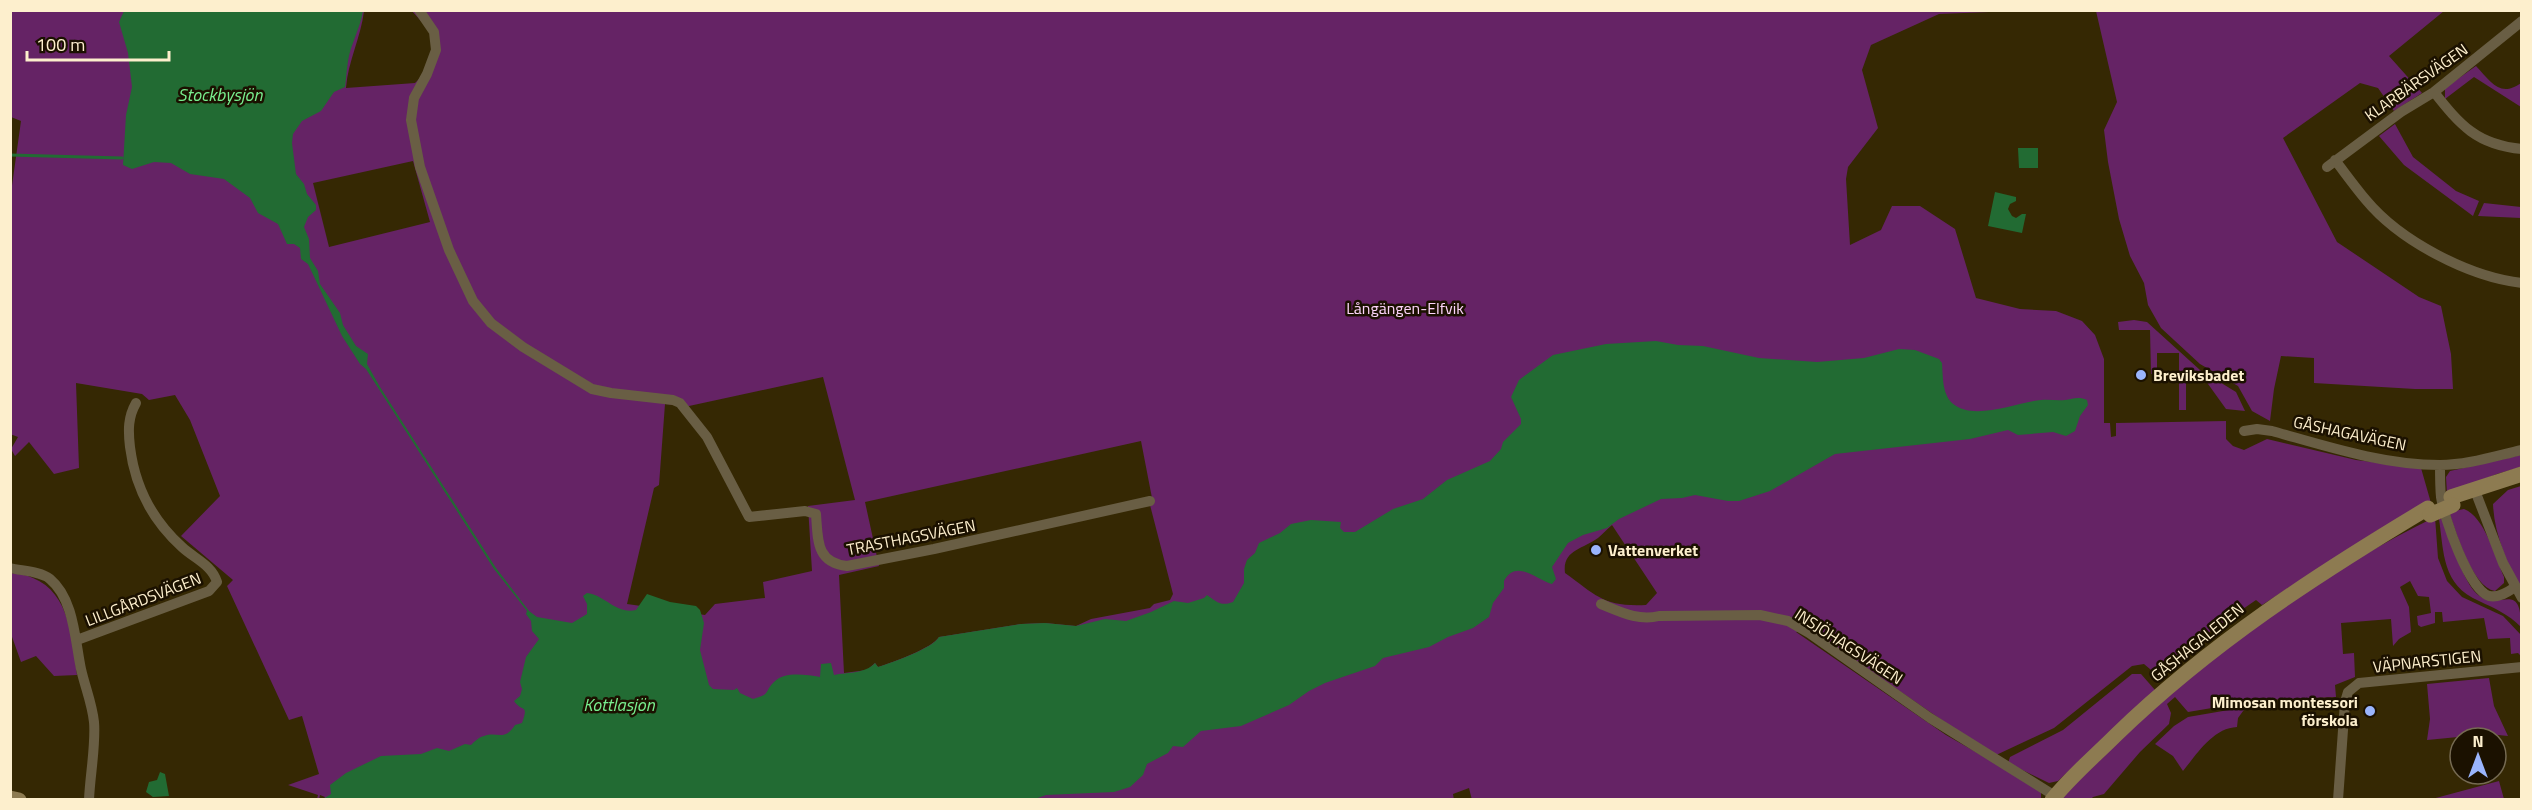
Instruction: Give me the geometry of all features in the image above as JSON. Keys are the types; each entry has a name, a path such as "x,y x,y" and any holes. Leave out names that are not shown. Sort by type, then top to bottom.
{"main road":[{"name":"GÅSHAGALEDEN","path":"2054,798 2137,715 2210,652 2287,596 2382,535 2429,511 2522,474"},
{"name":"GÅSHAGALEDEN","path":"2476,492 2522,482"},
{"path":"10,798 19,800"}],"street":[{"name":"TRASTHAGSVÄGEN","path":"419,10 434,32 436,50 427,74 414,98 411,120 420,167 449,250 473,301 491,323 523,347 592,389 674,400 680,403 707,437 748,517 805,511 816,514 822,552 832,564 847,566 1150,501"},
{"name":"KLARBÄRSVÄGEN","path":"2522,21 2434,92 2401,112 2331,163 2367,201 2420,244 2456,265 2480,274 2522,283"},
{"path":"2434,92 2466,129 2495,145 2522,149"},
{"name":"LILLGÅRDSVÄGEN","path":"77,640 209,591 217,582 214,572 183,548 159,524 142,495 132,466 129,433 130,414 136,402"},
{"name":"GÅSHAGAVÄGEN","path":"2244,430 2272,431 2375,458 2440,465 2522,450"},
{"path":"2440,465 2441,498 2445,514 2457,547 2473,580 2484,593 2490,596 2500,595 2515,587"},
{"path":"2476,492 2503,563 2522,598"},
{"path":"10,568 34,573 52,581 68,608 77,640 81,670 90,696 94,724 89,800"},
{"name":"INSJÖHAGSVÄGEN","path":"1601,604 1630,616 1646,618 1760,615 1788,621 2054,798"},
{"name":"VÄPNARSTIGEN","path":"2338,800 2345,702 2348,692 2359,683 2522,667"}],"green space":[{"name":"Långängen-Elfvik","path":"411,10 2014,11 1939,14 1871,45 1862,70 1878,128 1848,167 1846,179 1850,245 1881,230 1892,206 1920,206 1955,229 1976,298 2020,309 2056,311 2082,321 2095,335 2104,359 2104,423 2110,423 2111,437 2116,436 2116,423 2226,421 2226,439 2233,446 2244,450 2267,439 2356,460 2421,468 2431,503 2378,530 2262,605 2256,600 2198,640 2157,675 2144,664 2132,666 2054,728 1994,756 1811,630 1796,632 1946,735 2037,787 2041,792 2041,799 1472,800 1469,788 1453,794 1454,800 323,800 325,797 320,795 317,799 318,795 288,785 319,774 302,716 289,720 227,586 233,580 181,536 220,496 190,420 175,395 149,400 142,394 76,383 79,468 54,474 29,442 15,456 11,449 18,437 10,434 10,200 21,121 11,117 10,11 364,11 346,88 415,83 420,78 429,60 432,33","holes":["413,161 430,222 329,247 313,183","823,377 855,500 808,506 812,571 763,582 765,598 715,604 705,615 627,604 654,488 659,485 665,404 689,406","1141,441 1152,498 1150,505 1173,594 1170,600 1154,604 1150,608 1091,619 1076,626 1045,623 1021,624 939,637 921,650 893,662 878,667 875,663 867,670 844,673 839,575 879,566 865,502","1612,525 1657,593 1646,605 1610,602 1594,594 1565,573 1565,565 1570,555 1598,538"]},
{"path":"2096,11 2444,11 2389,56 2422,93 2394,111 2378,88 2360,83 2283,138 2337,242 2419,297 2441,306 2451,354 2453,389 2314,383 2314,358 2281,356 2270,421 2252,411 2238,386 2200,364 2161,328 2148,305 2144,283 2130,256 2119,219 2104,130 2117,102"},
{"path":"2476,66 2491,82 2501,88 2507,89 2521,83 2521,107 2474,77 2445,99 2445,88"},
{"path":"2395,124 2413,157 2456,191 2479,201 2473,216 2404,165 2379,136"},
{"path":"2484,203 2521,207 2521,218 2478,216"},
{"path":"2134,320 2147,322 2200,370 2236,392 2245,411 2226,409 2203,377 2186,377 2186,410 2179,410 2179,353 2157,353 2157,374 2151,374 2150,330 2119,330 2118,322"},
{"path":"2521,455 2521,467 2447,494 2446,477 2450,471"},
{"path":"2521,486 2521,589 2502,548 2493,504 2508,490"},
{"path":"2464,509 2478,520 2504,577 2504,583 2495,591 2479,580 2461,545 2449,512"},
{"path":"2435,517 2438,558 2447,581 2462,597 2503,616 2521,635 2521,656 2518,653 2511,654 2510,638 2488,639 2484,618 2443,622 2442,612 2435,612 2435,623 2421,627 2418,625 2417,616 2431,613 2429,597 2418,596 2410,581 2400,587 2409,607 2411,632 2399,639 2393,646 2391,619 2341,623 2343,654 2354,653 2355,677 2335,685 2336,697 2260,700 2188,712 2175,697 2167,704 2171,713 2169,724 2140,752 2104,794 2091,799 2060,800 2144,718 2235,642 2332,574"},
{"path":"2442,518 2472,588 2485,599 2513,600 2520,612 2521,627 2506,615 2467,594 2451,577 2444,556 2439,519"},
{"path":"11,573 33,578 55,595 62,606 71,633 77,675 54,676 36,656 21,662 11,634"},
{"path":"2132,674 2141,674 2155,690 2058,781 2049,783 2008,763 2010,757 2063,730"},
{"path":"2489,678 2494,706 2503,726 2448,726 2448,738 2427,740 2430,719 2427,684"},
{"path":"2246,707 2238,718 2237,727 2228,728 2213,737 2183,771 2173,756 2155,744 2174,726 2188,717"},
{"path":"2480,786 2500,786 2504,799 2432,799"}],"water":[{"name":"Kottlasjön","path":"124,11 363,11 350,54 345,87 334,92 321,111 302,121 293,134 292,143 296,174 316,205 316,210 308,217 304,227 309,239 310,258 318,271 320,284 340,313 343,325 356,346 368,354 367,364 380,387 496,568 529,611 537,617 572,623 587,614 587,604 583,596 587,593 629,611 636,610 647,594 670,602 696,606 700,610 704,623 700,650 709,685 713,689 734,690 737,688 740,693 753,699 765,694 774,682 784,676 820,677 821,664 831,663 834,675 861,671 875,663 878,667 921,650 939,637 1021,624 1045,623 1076,626 1105,619 1126,621 1174,601 1188,603 1207,595 1221,604 1233,602 1244,583 1244,569 1247,560 1255,553 1259,543 1280,533 1291,524 1311,520 1341,522 1340,528 1344,532 1355,532 1393,509 1423,499 1447,480 1490,461 1501,449 1503,442 1521,424 1511,397 1519,380 1553,355 1606,344 1656,341 1703,346 1759,358 1817,362 1864,358 1899,349 1915,350 1939,359 1942,363 1946,394 1952,403 1961,408 1983,411 2031,401 2078,398 2087,400 2088,405 2080,416 2075,431 2066,436 2053,432 2018,435 2008,430 1970,439 1835,454 1770,491 1739,501 1695,495 1661,499 1619,519 1607,528 1583,535 1568,543 1552,567 1556,579 1552,584 1527,572 1514,571 1509,574 1504,581 1504,588 1493,603 1489,617 1473,628 1429,647 1383,658 1375,666 1325,683 1289,705 1241,726 1201,731 1183,747 1173,746 1168,753 1147,764 1143,775 1130,787 1114,792 1046,795 1032,800 323,799 331,794 330,785 346,773 381,756 421,754 437,748 449,751 465,744 471,745 482,737 504,735 515,725 522,723 525,710 514,701 520,696 522,689 520,682 526,657 539,639 532,631 527,611 494,569 366,369 360,364 342,336 308,264 301,259 300,248 294,244 287,244 278,224 258,213 250,198 224,179 190,174 171,163 154,162 132,169 123,165 126,115 132,87 128,53 119,22"},
{"path":"2018,148 2038,148 2038,168 2019,168"},
{"path":"1995,192 2016,197 2016,201 2010,204 2008,209 2016,218 2026,214 2022,233 1988,226"},
{"path":"160,772 165,774 169,796 153,797 146,792 149,782 157,780"}],"waterway":[{"path":"10,155 122,158"}],"place":[{"name":"Breviksbadet","path":"2141,375"},
{"name":"Vattenverket","path":"1596,550"},
{"name":"Mimosan montessori förskola","path":"2370,711"}],"water label":[{"name":"Stockbysjön","path":"220,94"}]}
